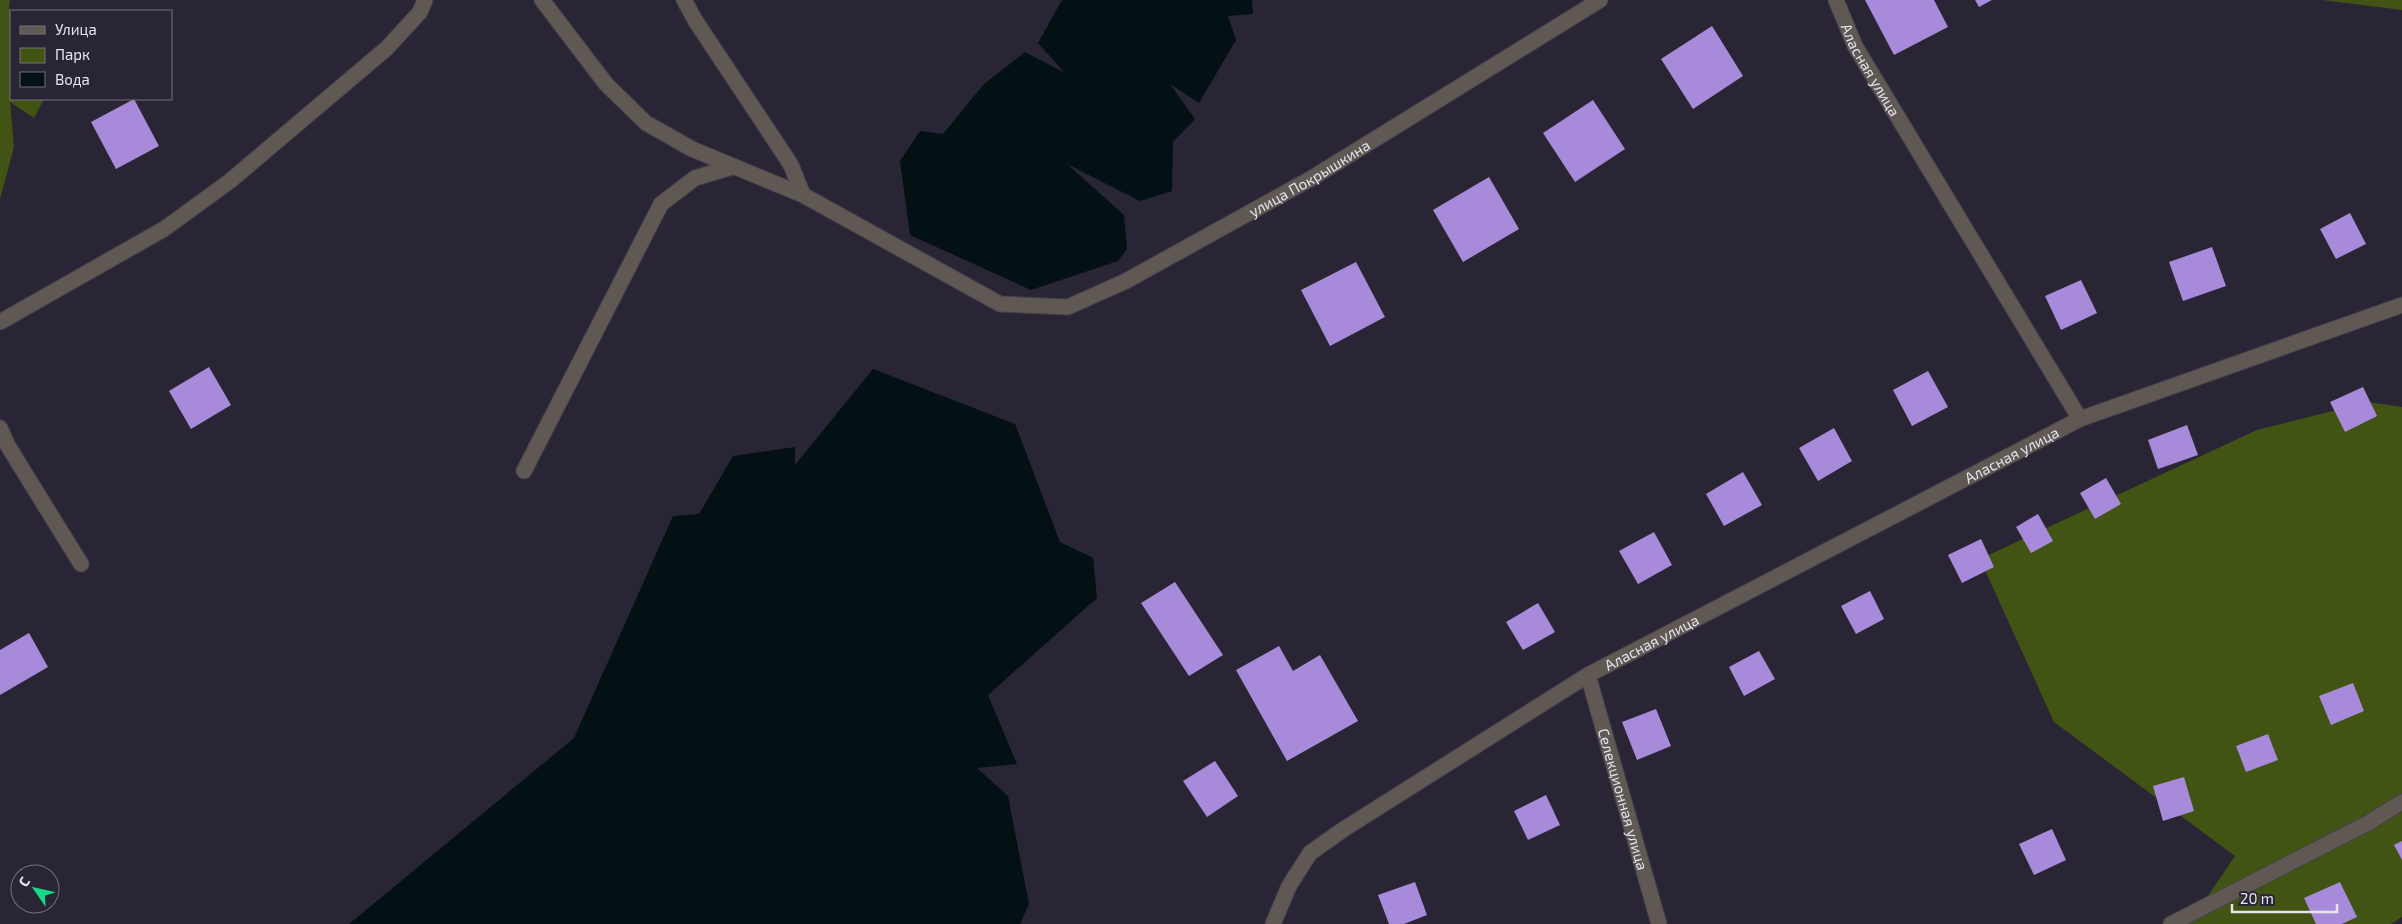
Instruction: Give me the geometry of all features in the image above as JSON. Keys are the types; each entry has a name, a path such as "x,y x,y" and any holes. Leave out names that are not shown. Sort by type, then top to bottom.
{"street":[{"path":"0,322 164,229 230,181 388,48 420,12 425,0"},
{"path":"542,0 606,84 646,123 692,150 803,196"},
{"path":"684,0 694,20 791,165 803,196"},
{"name":"улица Покрышкина","path":"803,196 1000,304 1068,307 1126,281 1312,178 1600,0"},
{"name":"Аласная улица","path":"1836,0 1855,46 2080,418"},
{"path":"524,471 661,204 695,178 732,167"},
{"name":"Аласная улица","path":"1273,924 1289,886 1310,854 1353,824 1588,675 2080,418 2402,305"},
{"path":"0,428 8,446 81,564"},
{"name":"Селекционная улица","path":"1588,675 1659,924"},
{"path":"2171,924 2368,823 2402,802"}],"green space":[{"path":"0,0 10,0 10,100 43,100 34,118 10,102 14,147 0,199"},
{"path":"2322,0 2402,0 2402,10"},
{"path":"2368,402 2402,407 2402,917 2391,924 2176,924 2197,912 2235,856 2054,722 1980,559 2257,430"}],"water":[{"path":"1062,0 1252,0 1253,14 1228,16 1236,40 1199,103 1170,84 1195,119 1173,142 1172,191 1140,201 1067,164 1124,215 1127,249 1118,261 1031,290 910,235 900,161 920,131 943,134 984,84 1025,52 1065,73 1038,43"},
{"path":"873,369 1015,424 1060,542 1093,558 1097,598 988,695 1017,764 977,768 1008,796 1029,904 1020,924 349,924 574,738 673,516 699,514 733,456 795,447 795,465"}],"building":[{"path":"1865,0 1934,0 1948,27 1894,55"},
{"path":"1975,0 1992,0 1979,7"},
{"path":"1712,26 1743,76 1693,109 1661,59"},
{"path":"135,100 159,146 116,169 91,122"},
{"path":"1593,100 1625,149 1575,182 1543,133"},
{"path":"1489,177 1519,229 1463,262 1433,210"},
{"path":"2350,213 2366,244 2336,259 2320,229"},
{"path":"2212,247 2226,286 2183,301 2169,262"},
{"path":"1356,262 1385,317 1330,346 1301,290"},
{"path":"2081,280 2097,313 2061,330 2045,296"},
{"path":"209,367 231,405 191,429 169,391"},
{"path":"1928,371 1948,407 1912,426 1893,390"},
{"path":"2363,387 2377,416 2345,432 2330,402"},
{"path":"2187,425 2198,455 2158,469 2148,440"},
{"path":"1834,428 1852,461 1818,481 1799,448"},
{"path":"1743,472 1762,505 1724,526 1706,494"},
{"path":"2106,478 2121,504 2095,519 2080,493"},
{"path":"2038,514 2053,541 2031,553 2016,527"},
{"path":"1654,532 1672,565 1638,584 1619,551"},
{"path":"1981,539 1994,567 1962,583 1948,555"},
{"path":"1175,582 1223,655 1189,676 1141,603"},
{"path":"1870,591 1884,619 1856,634 1841,606"},
{"path":"1538,603 1555,632 1523,650 1506,622"},
{"path":"29,633 48,667 0,695 0,650"},
{"path":"1279,646 1293,671 1320,655 1358,721 1287,761 1236,670"},
{"path":"1759,651 1775,679 1744,696 1729,667"},
{"path":"2353,683 2364,711 2331,725 2319,696"},
{"path":"1656,709 1671,746 1637,760 1622,722"},
{"path":"2268,734 2278,760 2246,772 2236,746"},
{"path":"1215,761 1238,796 1207,817 1183,781"},
{"path":"2184,777 2194,811 2163,821 2153,786"},
{"path":"1546,795 1560,825 1528,840 1514,811"},
{"path":"2052,829 2066,860 2034,875 2019,844"},
{"path":"2402,841 2402,860 2394,845"},
{"path":"1415,882 1427,915 1404,924 1389,924 1378,895"},
{"path":"2340,882 2357,917 2342,924 2316,924 2304,898"}]}
